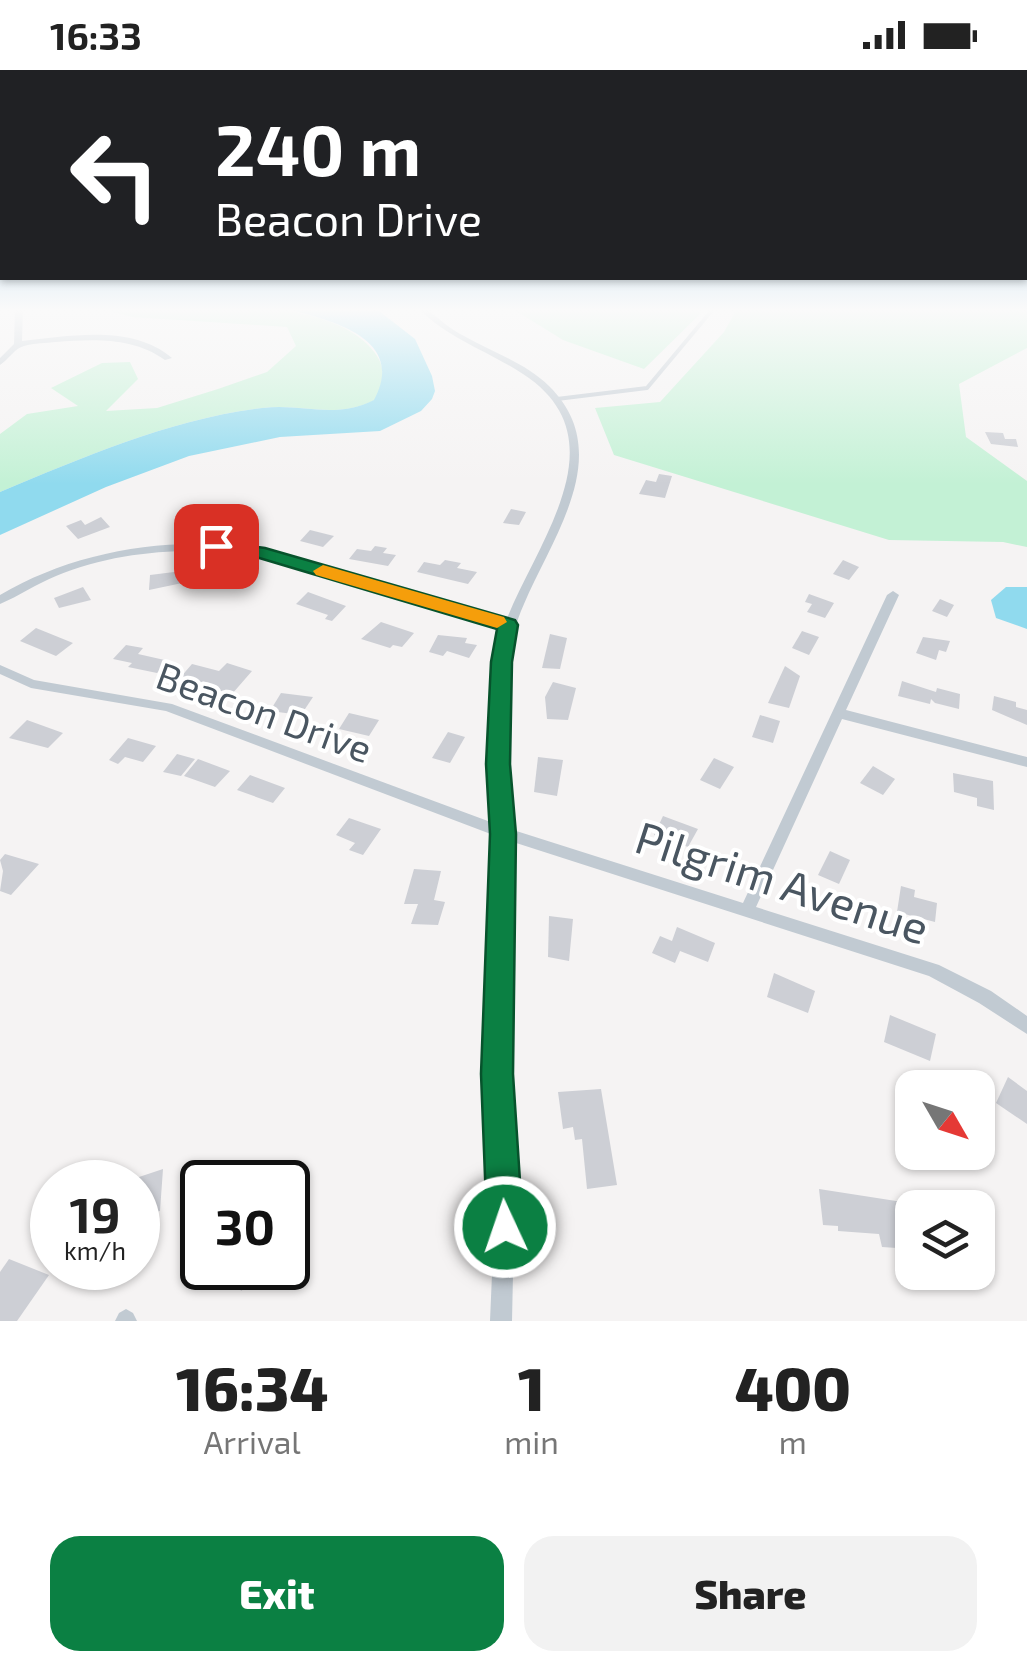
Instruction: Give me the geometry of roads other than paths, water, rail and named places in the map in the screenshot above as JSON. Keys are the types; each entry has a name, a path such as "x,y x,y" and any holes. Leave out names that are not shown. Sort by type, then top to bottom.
{"street":[{"path":"502,1321 507,1265 497,1074 503,834 498,764 502,662 508,625 555,530 572,482 573,437 558,399 515,367"},
{"path":"0,600 38,579 86,563 216,546 258,552 508,625"},
{"path":"747,910 893,595"},
{"name":"Beacon Drive","path":"0,669 17,679 48,688 168,708 503,834"},
{"path":"838,713 1027,762"},
{"name":"Pilgrim Avenue","path":"503,834 934,970 1027,1026"}],"lane":[{"path":"558,399 647,388 664,367"}],"water":[{"path":"381,367 428,367 435,391 421,411 380,431 280,437 189,456 106,487 0,535 0,492 128,441 194,421 262,408 332,410 359,406 374,400 382,379"},
{"path":"1006,587 1027,587 1027,629 996,618 991,600"}]}
